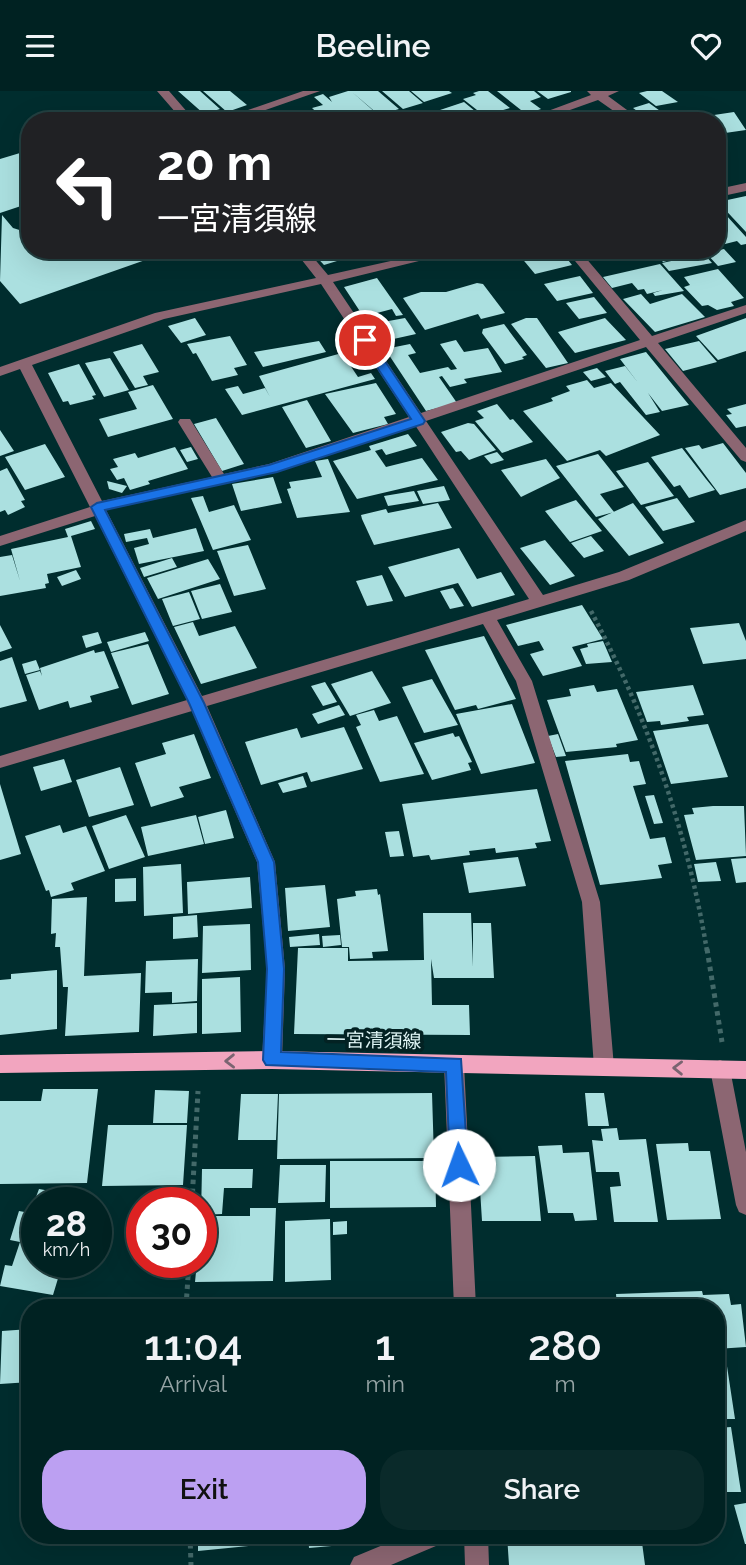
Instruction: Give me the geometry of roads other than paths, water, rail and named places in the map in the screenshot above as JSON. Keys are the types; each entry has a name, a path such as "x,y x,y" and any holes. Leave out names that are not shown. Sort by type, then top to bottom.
{"main road":[{"name":"一宮清須線","path":"0,1064 272,1060 746,1069"}],"street":[{"path":"163,91 181,112"},
{"path":"250,112 314,91"},
{"path":"550,112 597,93 613,91"},
{"path":"597,93 623,112"},
{"path":"726,191 746,187"},
{"path":"307,259 324,280 539,601"},
{"path":"0,372 160,316 418,259"},
{"path":"579,259 746,457"},
{"path":"0,541 98,509 272,468 746,309"},
{"path":"23,363 197,703 266,862 276,969 272,1060"},
{"path":"185,422 220,480"},
{"path":"0,762 624,576 746,526"},
{"path":"487,616 524,681 591,902 604,1067"},
{"path":"454,1064 465,1299"},
{"path":"723,1069 746,1205"},
{"path":"362,1565 413,1544"},
{"path":"476,1544 477,1565"}]}
